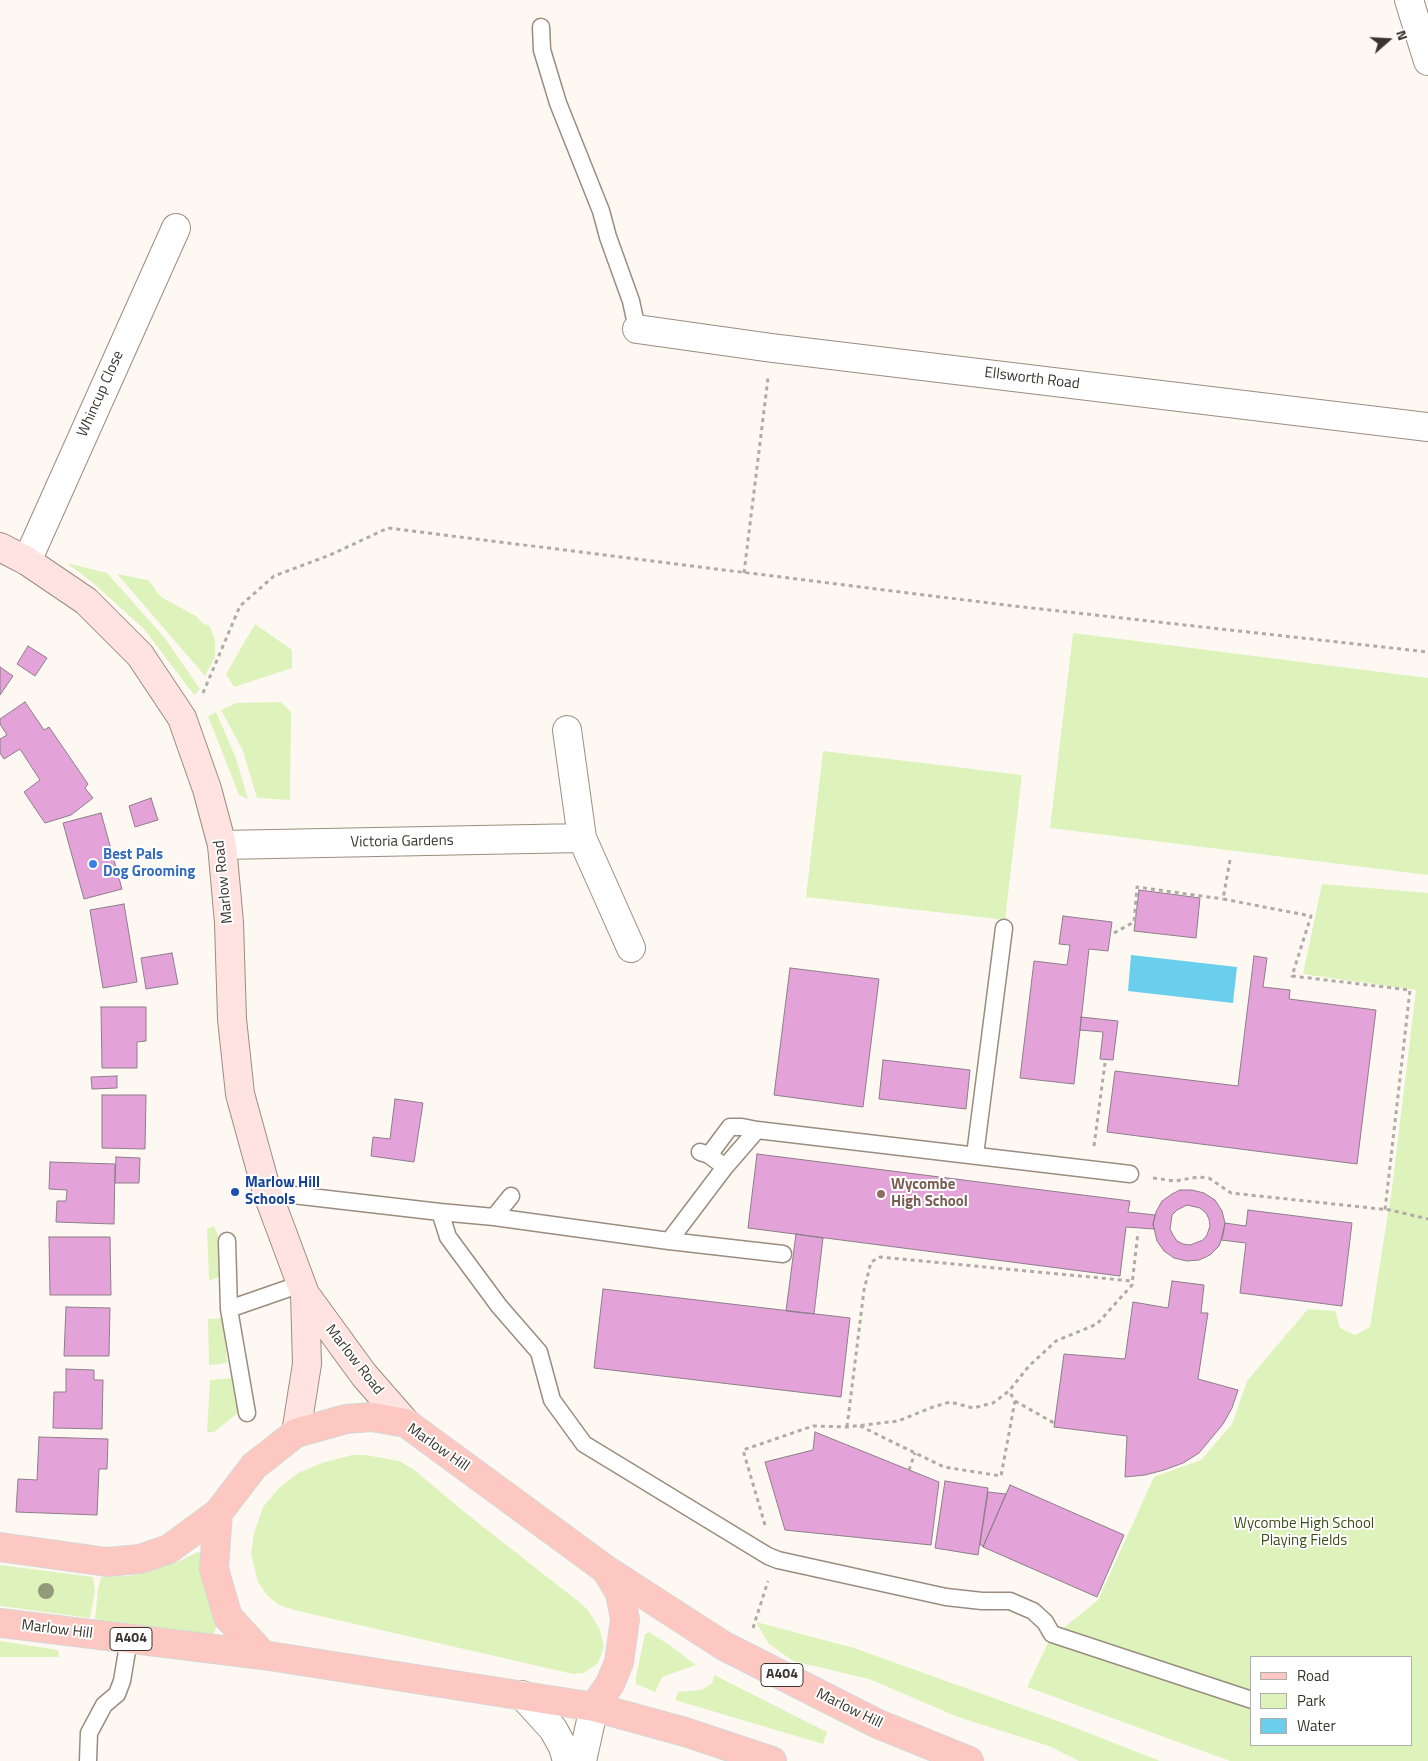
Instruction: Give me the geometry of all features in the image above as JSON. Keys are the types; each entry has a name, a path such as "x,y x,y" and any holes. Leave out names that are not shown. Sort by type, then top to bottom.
{"main road":[{"name":"Marlow Hill","path":"0,1547 107,1562 140,1558 169,1549 218,1514 254,1466 296,1433 346,1419 372,1417 406,1423 605,1569 743,1656 878,1724 969,1761"},
{"path":"218,1514 214,1570 228,1616 263,1655"},
{"name":"Marlow Hill","path":"594,1707 610,1684 620,1662 625,1619 620,1594 605,1569"},
{"name":"Marlow Hill","path":"0,1623 263,1655 594,1707 685,1732 772,1761"}],"street":[{"path":"1409,0 1428,61"},
{"name":"Whincup Close","path":"27,561 176,228"},
{"name":"Ellsworth Road","path":"637,330 1428,427"},
{"name":"Marlow Road","path":"0,547 27,561 86,601 140,655 182,718 207,789 222,845 229,923 232,1019 240,1094 267,1192 303,1289 364,1375 406,1423"},
{"path":"567,730 582,838 631,948"},
{"name":"Victoria Gardens","path":"222,845 582,838"},
{"name":"Marlow Road","path":"296,1433 307,1364 303,1289"},
{"path":"522,1695 553,1729 563,1747 567,1761"},
{"path":"582,1761 594,1707"}],"lane":[{"path":"541,27 542,50 558,103 601,212 631,302 637,330"},
{"path":"975,1155 1004,928"},
{"path":"725,1167 705,1154 730,1127 742,1127 1130,1174"},
{"path":"669,1241 725,1167 758,1130"},
{"path":"267,1192 494,1217 669,1241 783,1254"},
{"path":"494,1217 511,1196"},
{"path":"440,1212 448,1237 499,1306 539,1352 552,1400 584,1444 775,1559 946,1597 982,1601 1010,1601 1033,1611 1045,1622 1052,1634 1250,1699"},
{"path":"227,1241 229,1309 247,1413"},
{"path":"229,1309 303,1289"},
{"path":"88,1761 89,1733 104,1706 117,1694 122,1681 129,1639"}],"path":[{"path":"744,573 772,348"},
{"path":"204,693 240,606 274,576 330,555 388,528 1005,606 1428,652"},
{"path":"1224,899 1230,860"},
{"path":"1114,933 1134,922 1137,887 1224,899 1311,916 1292,976 1410,990 1385,1210"},
{"path":"1091,1170 1104,1063"},
{"path":"1152,1178 1175,1181 1198,1177 1209,1178 1231,1193 1385,1210 1428,1219"},
{"path":"751,1636 775,1559 743,1450 813,1426 847,1427 898,1421 950,1402 973,1408 993,1403 1009,1391 1029,1366 1056,1341 1098,1324 1132,1285 1138,1232"},
{"path":"847,1427 864,1290 871,1262 880,1257 1132,1281"},
{"path":"1009,1391 1015,1401 1054,1422"},
{"path":"859,1426 944,1467 1001,1476 1015,1401"},
{"path":"909,1470 915,1453"}],"green space":[{"path":"67,563 107,573 164,637 200,689 194,695 144,629 93,583"},
{"path":"117,574 148,580 161,597 210,626 215,640 215,657 205,676"},
{"path":"255,624 292,650 292,668 234,687 226,674"},
{"path":"1073,633 1428,678 1428,875 1050,828"},
{"path":"281,702 291,712 290,800 257,798 243,751 221,710 236,703"},
{"path":"216,712 236,758 248,799 239,795 208,716"},
{"path":"823,751 1022,775 1005,920 806,897"},
{"name":"Wycombe High School Playing Fields","path":"1322,884 1428,893 1428,1761 1230,1761 1027,1687 1050,1639 1098,1600 1154,1477 1201,1460 1232,1424 1247,1381 1308,1309 1335,1311 1340,1328 1355,1335 1370,1327 1392,1188 1416,990 1303,974"},
{"path":"214,1226 218,1235 219,1277 209,1281 207,1229"},
{"path":"223,1318 227,1363 209,1365 208,1319"},
{"path":"231,1378 239,1412 214,1432 207,1432 210,1380"},
{"path":"352,1455 366,1455 399,1461 413,1469 463,1511 579,1602 588,1610 600,1630 604,1647 598,1663 584,1673 573,1674 294,1610 279,1605 267,1595 258,1582 251,1554 254,1533 263,1507 278,1489 298,1473 322,1463"},
{"path":"198,1552 200,1553 204,1574 205,1591 218,1623 213,1635 205,1637 95,1619 101,1577 129,1576 145,1572 175,1563"},
{"path":"0,1565 93,1577 95,1591 90,1618 0,1606"},
{"path":"756,1622 854,1648 1063,1723 1160,1761 1079,1761 1049,1746 958,1717 869,1679 793,1661 769,1644"},
{"path":"649,1632 696,1665 662,1677 655,1692 636,1684 645,1634"},
{"path":"0,1641 58,1650 59,1657 0,1657"},
{"path":"714,1675 827,1732 823,1744 675,1700 678,1692 701,1690 710,1685"}],"water":[{"path":"1131,955 1237,967 1233,1003 1128,991"}],"building":[{"path":"28,646 47,658 35,676 17,664"},
{"path":"0,667 13,676 0,695"},
{"path":"25,702 44,730 49,727 88,784 85,788 93,798 71,815 45,823 24,792 40,780 20,749 4,759 0,753 0,739 7,735 0,724 0,719"},
{"path":"151,798 158,820 135,827 129,806"},
{"path":"101,813 122,889 84,899 63,823"},
{"path":"1139,890 1200,898 1196,938 1134,931"},
{"path":"124,904 137,982 103,988 90,910"},
{"path":"1063,916 1112,922 1108,951 1089,949 1074,1084 1020,1078 1034,961 1067,965 1070,945 1059,944"},
{"path":"172,953 178,984 146,989 141,958"},
{"path":"1254,956 1267,958 1263,987 1290,990 1289,999 1376,1010 1357,1164 1107,1132 1115,1071 1238,1086"},
{"path":"790,968 879,979 863,1107 774,1095"},
{"path":"101,1007 146,1007 146,1041 137,1042 137,1068 102,1068"},
{"path":"1081,1017 1118,1021 1113,1060 1100,1059 1103,1032 1080,1030"},
{"path":"883,1060 970,1070 966,1109 879,1099"},
{"path":"117,1076 117,1088 92,1089 91,1077"},
{"path":"102,1095 146,1095 145,1149 102,1148"},
{"path":"395,1099 423,1103 414,1162 371,1156 373,1137 390,1139"},
{"path":"757,1154 1130,1201 1128,1212 1155,1215 1154,1229 1126,1227 1120,1276 748,1228"},
{"path":"116,1157 140,1158 139,1183 115,1183"},
{"path":"50,1162 115,1164 114,1224 56,1222 57,1201 66,1201 67,1190 49,1189"},
{"path":"1180,1190 1204,1193 1215,1200 1222,1211 1225,1223 1223,1235 1219,1246 1210,1255 1199,1260 1187,1261 1174,1258 1164,1251 1157,1241 1153,1224 1156,1212 1162,1201","holes":["1187,1205 1200,1208 1209,1219 1210,1226 1207,1235 1203,1240 1190,1245 1177,1241 1170,1229 1172,1215"]},
{"path":"1248,1210 1352,1223 1342,1306 1240,1293 1246,1243 1221,1240 1225,1223 1246,1226"},
{"path":"796,1234 823,1238 814,1314 786,1311"},
{"path":"49,1237 110,1237 111,1295 50,1295"},
{"path":"1172,1281 1204,1285 1201,1313 1208,1313 1198,1379 1238,1390 1232,1408 1223,1424 1199,1453 1183,1463 1164,1470 1145,1475 1125,1477 1127,1436 1054,1427 1064,1354 1125,1359 1133,1302 1168,1308"},
{"path":"603,1289 850,1318 841,1397 594,1368"},
{"path":"66,1307 110,1308 109,1356 64,1356"},
{"path":"66,1369 94,1370 94,1380 103,1380 102,1429 53,1428 54,1392 66,1392"},
{"path":"815,1432 939,1482 931,1545 785,1530 765,1462 813,1450"},
{"path":"39,1437 108,1439 107,1469 99,1469 97,1515 16,1512 18,1479 37,1480"},
{"path":"945,1481 988,1488 978,1555 935,1548"},
{"path":"1010,1485 1124,1535 1097,1597 983,1547"},
{"path":"988,1492 1006,1494 983,1547 980,1544"}],"place":[{"name":"Best Pals Dog Grooming","path":"93,864"},
{"name":"Marlow Hill Schools","path":"235,1192"},
{"name":"Wycombe High School","path":"881,1194"}]}
